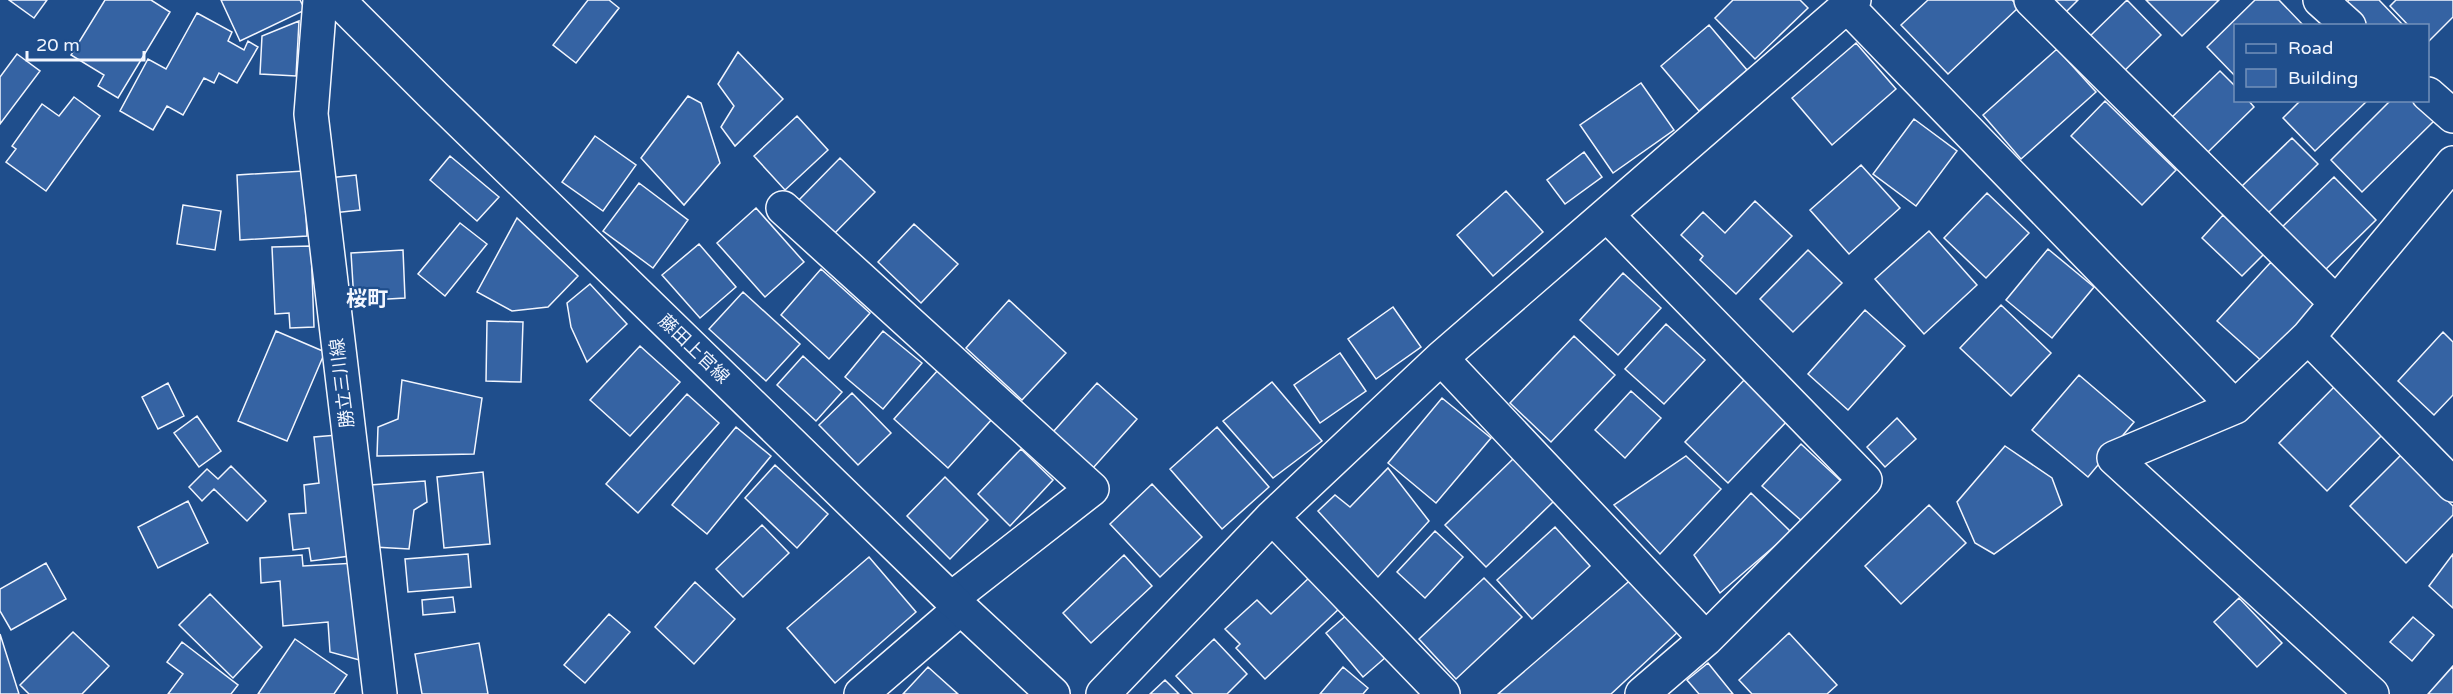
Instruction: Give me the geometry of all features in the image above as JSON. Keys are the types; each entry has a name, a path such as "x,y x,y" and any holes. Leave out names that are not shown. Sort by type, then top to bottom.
{"street":[{"name":"勝立三川線","path":"320,0 311,114 380,694"},
{"name":"藤田上官線","path":"338,0 956,604 1053,694"},
{"path":"2031,0 2335,302"},
{"path":"2319,0 2347,24"},
{"path":"1103,694 1272,517 1441,358 1851,3 2235,407"},
{"path":"2429,96 2453,116"},
{"path":"2372,694 2114,458 2235,407 2308,337 2453,164"},
{"path":"783,208 1092,489 956,604 861,694"},
{"path":"1607,215 1865,480 1706,639 1642,694"},
{"path":"2308,337 2453,485"},
{"path":"1441,358 1706,639"},
{"path":"1272,517 1443,694"}],"building":[{"path":"9,0 47,0 34,18"},
{"path":"105,0 151,0 170,12 118,98 98,86 104,75 71,55"},
{"path":"221,0 300,0 305,10 240,41"},
{"path":"588,0 609,0 619,8 576,63 553,45"},
{"path":"1733,0 1800,0 1808,8 1755,59 1715,18"},
{"path":"1928,0 2012,0 2019,7 1948,74 1901,25"},
{"path":"2053,0 2078,0 2065,13"},
{"path":"2127,0 2161,35 2120,75 2086,40"},
{"path":"2146,0 2219,0 2182,36"},
{"path":"2255,0 2279,0 2302,24 2234,24 2234,75 2207,47"},
{"path":"2349,0 2379,0 2402,24 2360,24 2343,6"},
{"path":"2396,0 2453,0 2453,17 2429,41 2429,24 2407,24 2390,6"},
{"path":"197,13 232,32 228,41 244,50 248,41 258,47 237,83 219,73 214,83 204,78 183,115 167,106 153,130 120,111 148,59 166,69"},
{"path":"299,21 296,76 260,74 262,36"},
{"path":"1709,25 1747,70 1699,111 1661,66"},
{"path":"1856,43 1896,89 1832,145 1792,98"},
{"path":"2057,49 2096,92 2021,159 1983,115"},
{"path":"738,52 783,99 735,146 721,127 734,106 718,84"},
{"path":"17,54 40,71 0,124 0,77"},
{"path":"2220,71 2234,85 2234,102 2250,102 2254,107 2206,154 2171,118"},
{"path":"1641,83 1674,130 1613,173 1580,125"},
{"path":"688,96 701,103 720,163 684,205 641,158"},
{"path":"74,97 100,116 46,191 6,162 16,149 12,146 42,104 59,116"},
{"path":"2105,101 2176,170 2142,205 2071,136"},
{"path":"2299,102 2366,102 2315,151 2283,118"},
{"path":"2389,102 2418,102 2435,120 2362,192 2331,160"},
{"path":"797,116 828,150 785,190 754,156"},
{"path":"1914,119 1957,151 1916,206 1873,174"},
{"path":"595,136 636,165 603,211 562,182"},
{"path":"2292,138 2318,164 2268,213 2242,186"},
{"path":"1584,152 1602,177 1565,204 1547,180"},
{"path":"450,156 499,197 477,221 430,180"},
{"path":"840,158 875,192 830,238 795,204"},
{"path":"1861,165 1900,208 1849,254 1810,210"},
{"path":"304,171 307,236 240,240 237,175"},
{"path":"356,175 360,210 333,213 328,178"},
{"path":"2334,177 2376,220 2322,273 2280,229"},
{"path":"639,183 688,220 653,268 603,231"},
{"path":"1506,191 1543,232 1493,276 1457,235"},
{"path":"1987,193 2029,233 1986,278 1944,238"},
{"path":"1755,201 1792,236 1736,294 1700,260 1703,256 1681,235 1703,212 1725,233"},
{"path":"183,205 221,211 215,250 177,244"},
{"path":"756,208 804,262 765,297 717,243"},
{"path":"2223,215 2264,254 2242,276 2202,238"},
{"path":"517,218 578,276 548,307 512,311 477,292"},
{"path":"460,223 487,244 445,296 418,274"},
{"path":"914,224 958,264 921,303 878,262"},
{"path":"1929,231 1977,285 1924,334 1875,279"},
{"path":"699,244 736,287 700,318 662,275"},
{"path":"311,246 314,327 290,328 289,313 275,314 272,247"},
{"path":"2048,249 2094,287 2052,338 2006,300"},
{"path":"403,250 405,298 354,301 351,253"},
{"path":"1808,250 1842,283 1793,332 1760,299"},
{"path":"2271,262 2318,304 2265,364 2217,321"},
{"path":"821,269 870,313 829,359 781,315"},
{"path":"1623,273 1661,308 1618,355 1580,320"},
{"path":"590,284 627,324 587,362 571,327 567,303"},
{"path":"743,292 800,344 766,381 709,329"},
{"path":"1009,300 1066,353 1022,400 966,348"},
{"path":"2001,305 2051,353 2011,396 1960,348"},
{"path":"1393,307 1421,347 1376,379 1348,339"},
{"path":"1865,310 1905,346 1848,410 1808,374"},
{"path":"487,321 523,322 521,382 486,381"},
{"path":"1666,324 1705,360 1664,404 1625,369"},
{"path":"276,331 325,352 287,441 238,421"},
{"path":"883,331 922,363 883,409 845,377"},
{"path":"2443,332 2453,342 2453,395 2434,415 2398,381"},
{"path":"1574,336 1615,375 1551,442 1510,403"},
{"path":"640,346 680,382 630,436 590,400"},
{"path":"1340,353 1366,391 1320,423 1294,385"},
{"path":"803,356 842,392 816,421 777,385"},
{"path":"938,370 993,418 948,468 894,419"},
{"path":"2079,375 2134,422 2088,477 2032,430"},
{"path":"1746,378 1789,419 1728,483 1685,442"},
{"path":"402,380 482,398 474,454 377,456 378,427 398,419"},
{"path":"1272,382 1322,441 1273,478 1223,421"},
{"path":"168,383 184,416 158,429 142,397"},
{"path":"1097,383 1137,419 1093,468 1053,432"},
{"path":"2335,386 2383,434 2327,491 2279,443"},
{"path":"1631,391 1661,418 1625,458 1595,430"},
{"path":"852,393 891,433 858,465 819,425"},
{"path":"687,394 719,423 638,513 606,484"},
{"path":"1442,398 1491,438 1436,503 1388,463"},
{"path":"197,416 221,451 199,467 174,433"},
{"path":"1897,418 1916,439 1885,467 1867,447"},
{"path":"736,427 771,456 707,534 672,505"},
{"path":"1217,427 1269,487 1222,529 1170,469"},
{"path":"337,435 350,556 311,561 309,548 293,550 289,514 306,513 304,485 319,483 314,437"},
{"path":"1801,444 1841,481 1803,522 1762,486"},
{"path":"2005,446 2052,478 2062,505 1994,554 1975,543 1957,502"},
{"path":"1021,449 1053,480 1010,526 978,494"},
{"path":"2401,455 2453,506 2453,515 2406,563 2350,506"},
{"path":"1686,456 1721,489 1660,554 1614,505"},
{"path":"1514,458 1554,501 1486,567 1445,525"},
{"path":"775,465 828,514 797,548 745,498"},
{"path":"231,466 266,501 247,521 214,489 202,501 189,487 207,469 218,479"},
{"path":"1388,468 1429,521 1378,577 1318,511 1335,495 1350,507"},
{"path":"483,472 490,544 444,548 437,477"},
{"path":"945,477 988,520 950,559 907,516"},
{"path":"425,481 427,502 414,510 409,549 374,547 370,485"},
{"path":"1152,484 1202,537 1160,577 1110,524"},
{"path":"1751,493 1791,532 1720,593 1694,555"},
{"path":"188,501 208,543 158,568 138,527"},
{"path":"1929,505 1966,543 1901,604 1865,566"},
{"path":"762,525 789,553 743,597 716,569"},
{"path":"1555,527 1590,566 1532,619 1497,580"},
{"path":"1435,531 1463,557 1425,598 1397,572"},
{"path":"468,554 471,587 408,592 405,559"},
{"path":"2453,554 2453,608 2429,586"},
{"path":"302,555 303,566 356,563 363,661 330,652 328,622 283,626 280,581 261,583 260,558"},
{"path":"1124,555 1152,586 1091,643 1063,613"},
{"path":"869,557 916,612 835,683 787,628"},
{"path":"46,563 66,599 11,630 0,611 0,589"},
{"path":"1312,575 1342,606 1265,679 1236,648 1240,644 1225,629 1257,600 1271,614"},
{"path":"1634,577 1680,630 1611,694 1498,694"},
{"path":"1484,578 1522,617 1456,679 1419,639"},
{"path":"695,582 735,619 694,664 655,627"},
{"path":"210,594 262,647 233,678 179,625"},
{"path":"453,597 455,612 423,615 422,600"},
{"path":"2239,598 2282,643 2257,667 2214,622"},
{"path":"1349,613 1386,657 1363,677 1326,633"},
{"path":"609,614 630,632 585,683 564,665"},
{"path":"2413,617 2434,635 2412,661 2390,642"},
{"path":"73,632 109,666 82,694 29,694 20,685"},
{"path":"1789,633 1837,685 1827,694 1752,694 1739,680"},
{"path":"0,634 19,694 0,694"},
{"path":"295,639 347,675 334,694 258,694"},
{"path":"1214,639 1247,674 1227,694 1193,694 1176,676"},
{"path":"182,642 238,685 231,694 168,694 183,674 167,662"},
{"path":"479,643 488,694 422,694 415,654"},
{"path":"1708,663 1733,694 1699,694 1687,680"},
{"path":"2453,666 2453,694 2428,694"},
{"path":"928,667 958,694 903,694"},
{"path":"1343,667 1368,688 1363,694 1320,694"},
{"path":"1165,680 1179,694 1150,694"}],"district":[{"name":"桜町","path":"367,299"}]}
